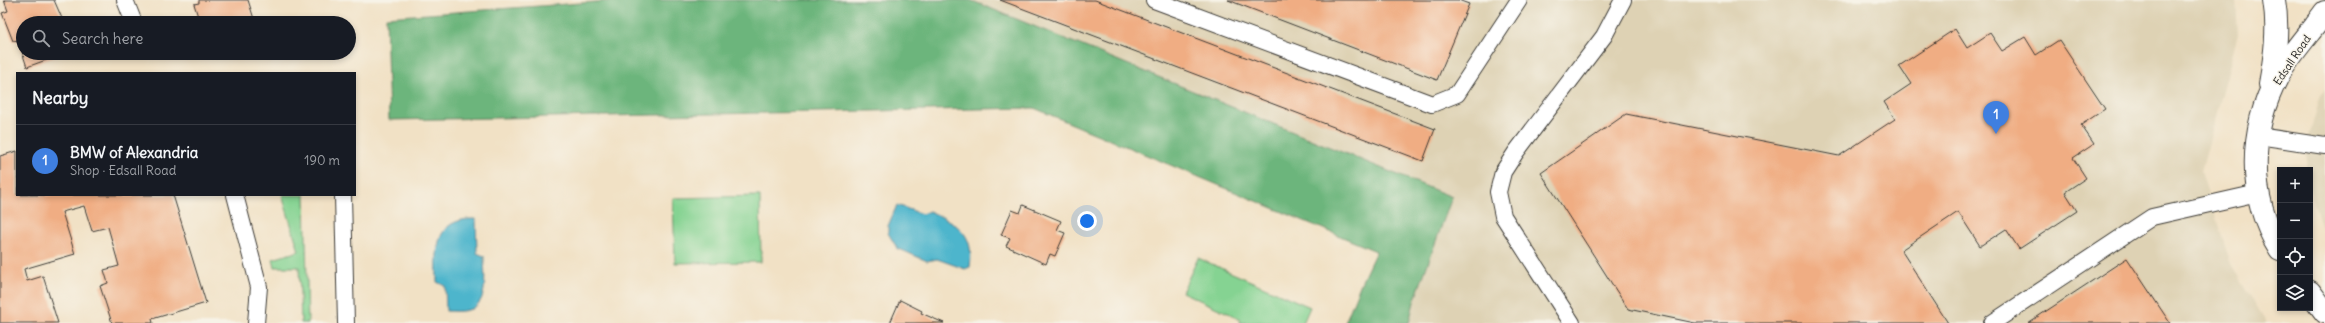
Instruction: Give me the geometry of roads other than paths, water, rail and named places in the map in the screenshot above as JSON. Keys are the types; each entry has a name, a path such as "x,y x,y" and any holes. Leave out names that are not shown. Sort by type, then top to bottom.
{"main road":[{"path":"2267,100 2275,54 2277,16 2274,0"},
{"name":"Edsall Road","path":"2277,243 2265,218 2258,193 2256,160 2258,136 2267,100 2278,75 2325,12"},
{"path":"2313,296 2325,312"}],"lane":[{"path":"125,0 131,16"},
{"path":"1154,0 1432,104 1457,94 1513,1"},
{"path":"1572,323 1503,216 1498,192 1503,172 1516,152 1604,36 1624,0"},
{"path":"2258,136 2325,146"},
{"path":"1993,322 2152,217 2258,193"},
{"path":"235,196 259,287 256,323"},
{"path":"343,196 346,323"}],"water":[{"path":"897,205 922,214 929,211 948,220 962,230 970,245 970,267 965,269 937,259 927,261 897,248 888,233 888,226"},
{"path":"476,219 477,253 484,256 485,279 483,295 480,302 475,307 468,310 446,311 445,286 437,282 437,251 439,242 442,233 448,227 456,222"}],"place":[{"name":"BMW of Alexandria","path":"1996,134"}]}
